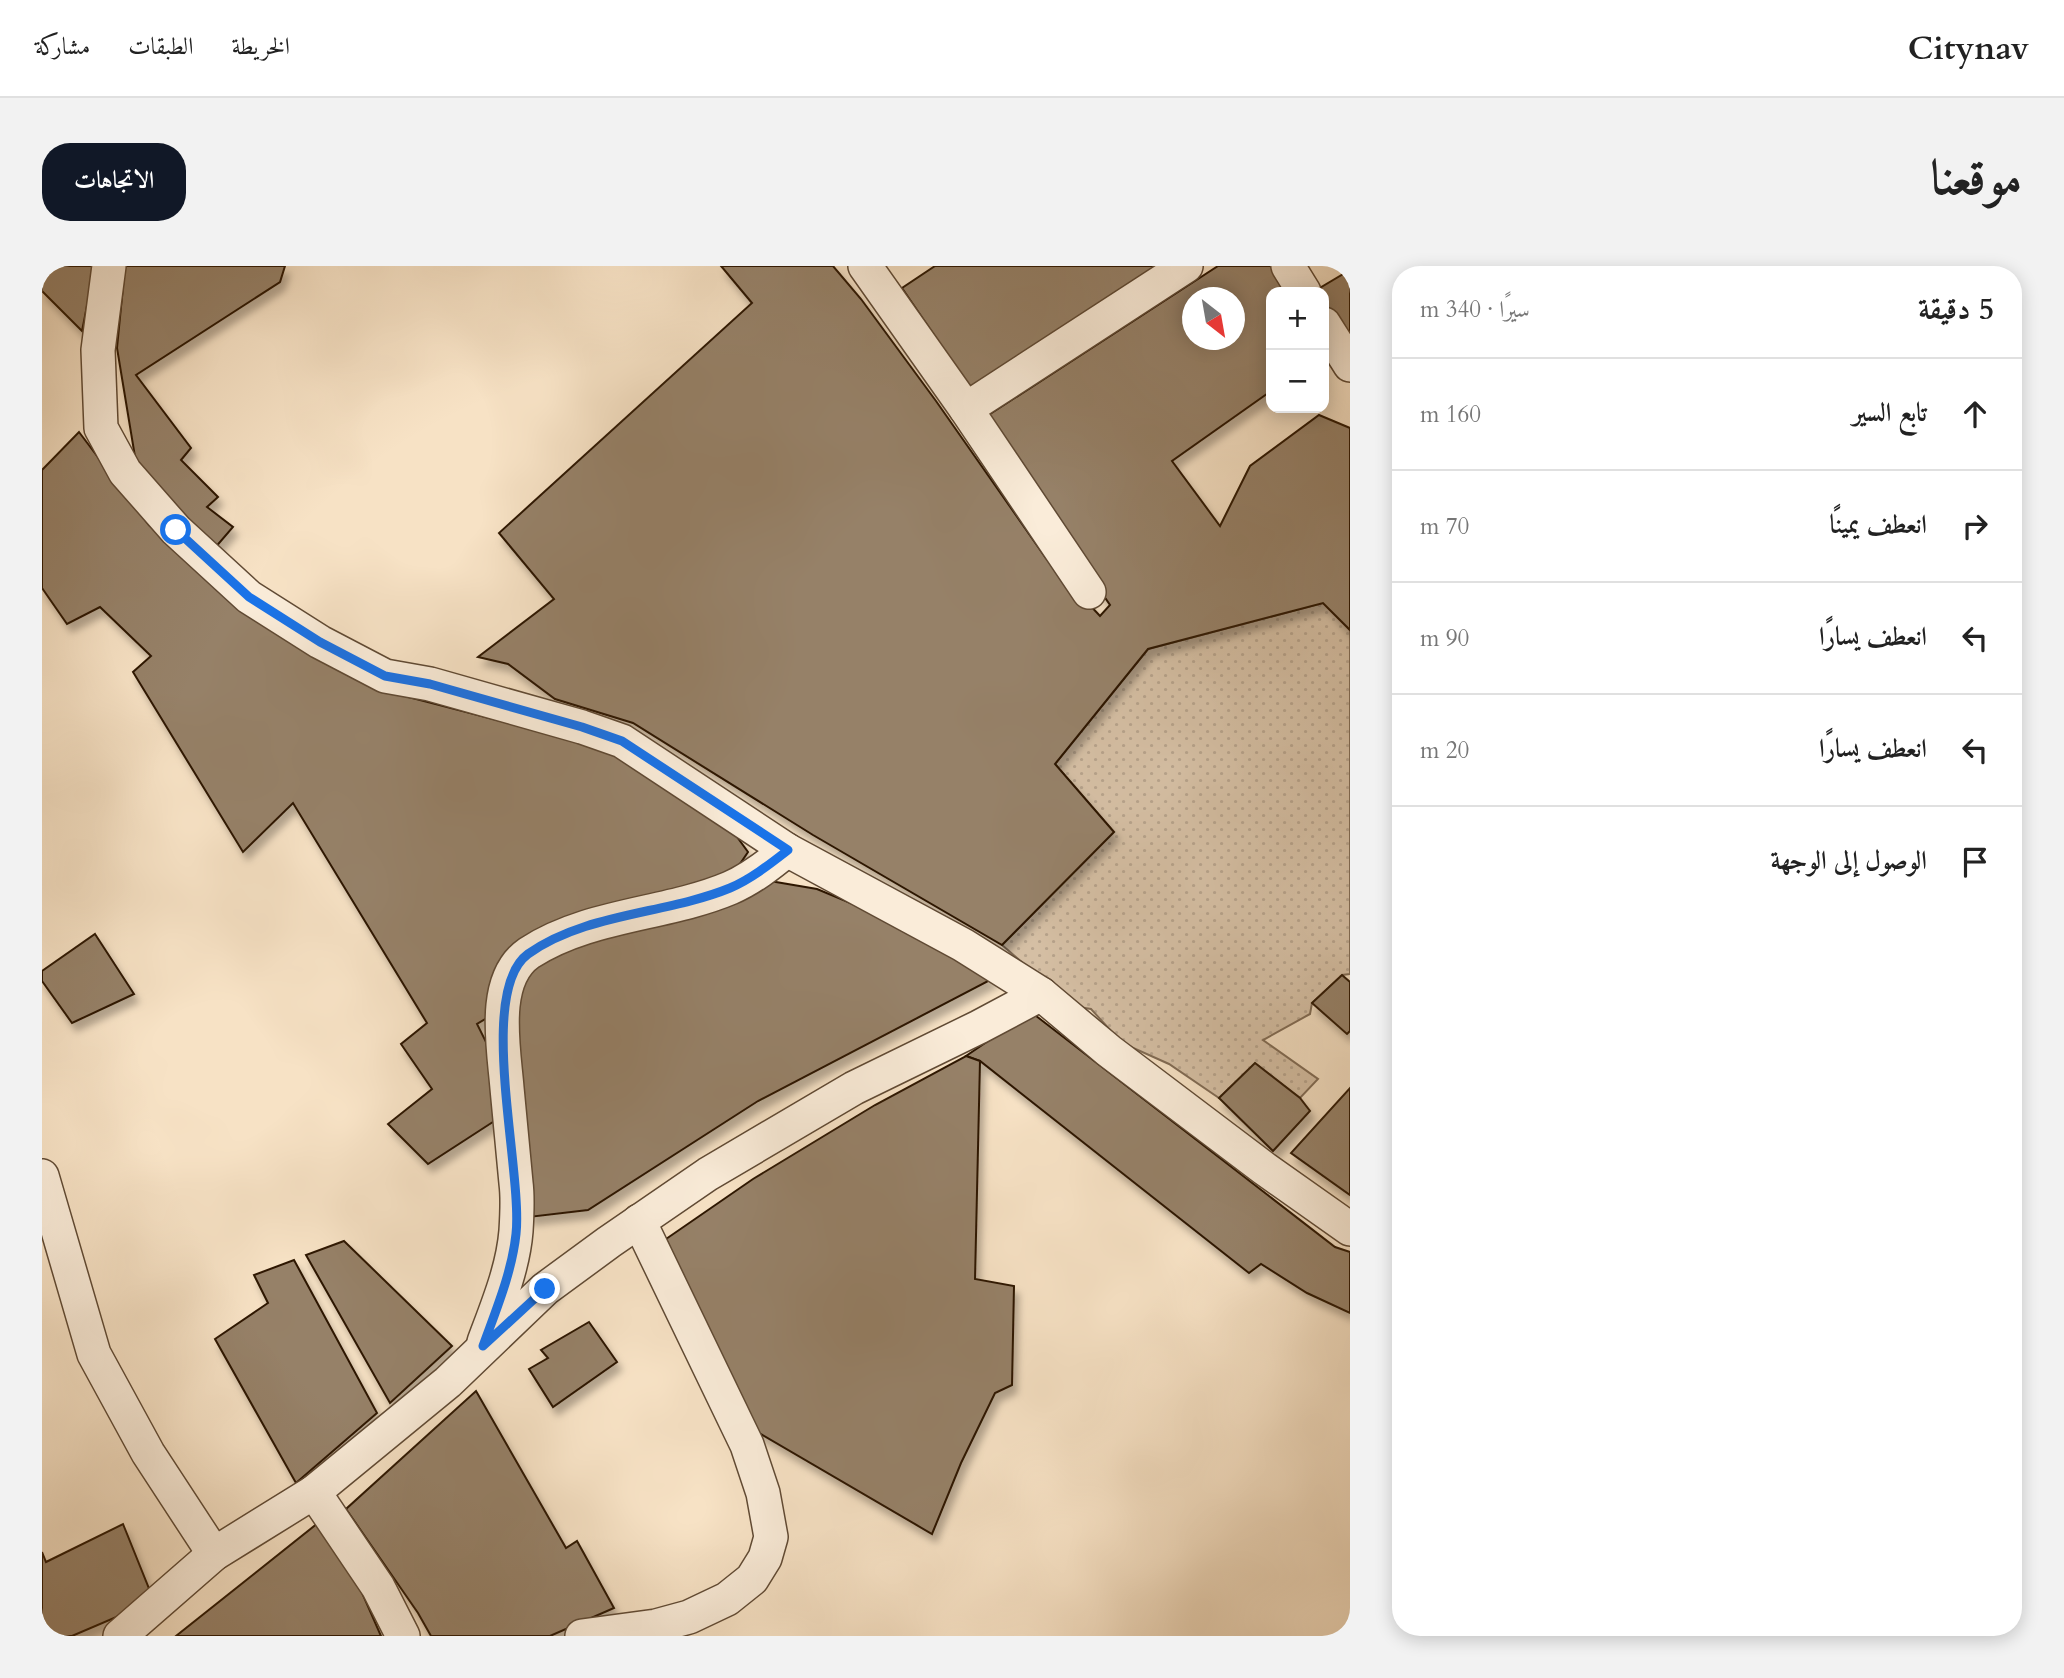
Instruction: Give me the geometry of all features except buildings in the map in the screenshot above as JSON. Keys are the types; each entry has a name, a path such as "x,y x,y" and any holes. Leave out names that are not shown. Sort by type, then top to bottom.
{"street":[{"path":"109,266 98,350 101,428 125,472 176,530 249,597 320,642 385,676 430,684 622,741 788,850 964,945 1041,994 1142,1076 1276,1177 1350,1228"},
{"path":"865,266 966,409 1089,592"},
{"path":"966,409 1186,266"},
{"path":"1288,266 1301,287"},
{"path":"1329,332 1350,365"},
{"path":"483,1346 501,1294 516,1234 517,1186 502,1035 506,991 517,965 527,955 563,936 728,889 788,850"},
{"path":"120,1636 214,1554 314,1492 448,1382 545,1289 639,1222 708,1174 854,1088 1041,994"},
{"path":"42,1176 94,1354 148,1453 214,1554"},
{"path":"582,1636 656,1626 689,1617 727,1600 752,1580 765,1558 771,1537 763,1493 747,1446 639,1222"},
{"path":"314,1492 379,1587 403,1636"}],"shaded area":[{"path":"1323,603 1350,630 1350,974 1342,975 1312,1003 1310,1014 1263,1040 1318,1079 1300,1098 1255,1063 1219,1098 1169,1064 1122,1043 1091,1009 1072,1006 1002,945 1114,832 1055,764 1148,649"}],"route":[{"path":"176,530 249,597 320,642 385,676 430,684 622,741 788,850 728,889 563,936 527,955 517,965 509,980 502,1019 510,1134 517,1186 516,1234 498,1306 483,1346 545,1289"}]}
